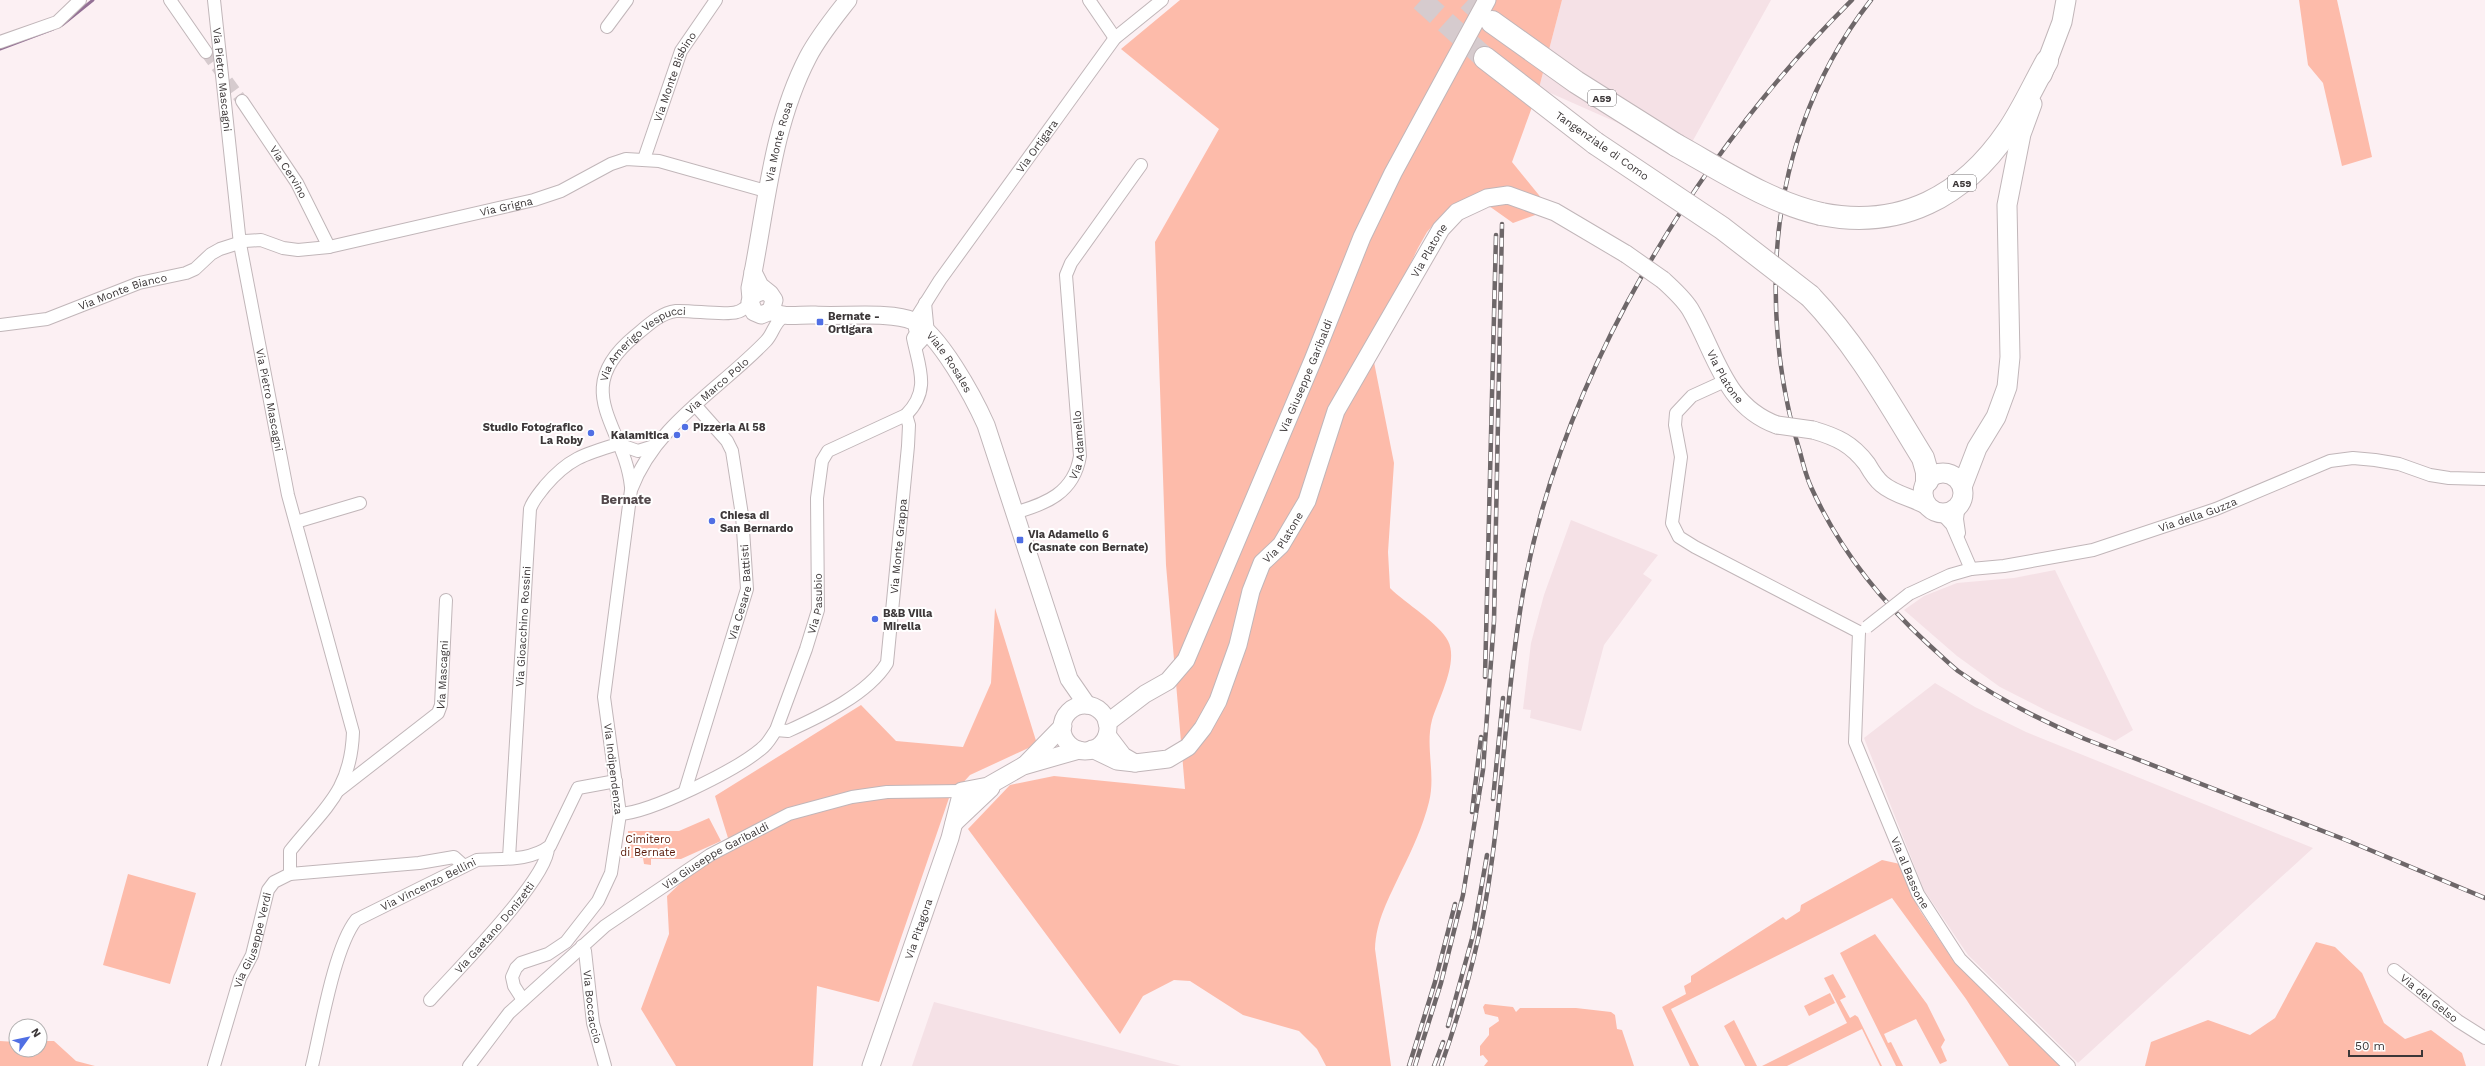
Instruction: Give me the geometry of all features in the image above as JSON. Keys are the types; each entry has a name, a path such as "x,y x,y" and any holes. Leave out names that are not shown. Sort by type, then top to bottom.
{"highway":[{"name":"A59","path":"1492,22 1530,49 1676,145 1774,199 1798,209 1858,219 1902,214 1950,192 1978,170 2009,130 2046,61"},
{"name":"Tangenziale di Como","path":"1485,58 1595,143 1722,228 1810,296 1836,322 1856,350 1923,458 1927,472 1932,480"}],"main road":[{"path":"2062,22 2066,0"},
{"path":"1977,448 1932,480 1924,498 1935,510 1951,511 1961,495 1977,448 1996,417 2007,387 2010,357 2007,204 2021,134 2046,61 2062,22 2074,0"},
{"path":"1932,480 1955,477 1961,495"}],"street":[{"path":"0,42 58,22 80,0"},
{"path":"170,0 206,52"},
{"name":"Via Pietro Mascagni","path":"214,0 240,244 283,472 349,712 353,732 350,759 338,791"},
{"path":"607,27 627,0"},
{"name":"Via Monte Bisbino","path":"644,159 681,51 716,0"},
{"name":"Via Monte Rosa","path":"767,307 753,272 766,190 786,113 799,77 823,33 848,0"},
{"path":"1089,0 1115,38"},
{"name":"Via Ortigara","path":"919,329 925,304 952,264 1115,38 1162,0"},
{"name":"Via Giuseppe Garibaldi","path":"1100,718 1168,681 1186,660 1313,360 1362,237 1397,166 1462,49 1487,0"},
{"name":"Via Cervino","path":"242,101 297,183 329,247"},
{"name":"Via Grigna","path":"240,244 261,240 283,248 298,250 329,247 534,200 561,190 611,164 626,159 644,159 766,190"},
{"name":"Via Adamello","path":"1014,514 1037,507 1060,494 1076,472 1080,456 1066,275 1072,263 1140,165"},
{"name":"Via Platone","path":"1085,750 1117,760 1136,763 1168,759 1188,747 1203,728 1221,694 1238,645 1251,591 1262,563 1281,545 1307,501 1336,411 1441,229 1457,212 1487,198 1508,195 1555,212 1626,254 1664,280 1678,293 1690,309 1725,380 1736,397 1756,416 1776,425 1814,430 1833,436 1850,444 1880,483 1895,494 1914,498 1935,510"},
{"name":"Via Monte Bianco","path":"0,325 47,320 139,283 186,273 195,269 220,249 240,244"},
{"path":"767,307 803,314 898,317 919,329 925,304"},
{"name":"Via Marco Polo","path":"631,490 643,461 654,446 695,405 766,341 767,307"},
{"name":"Via Amerigo Vespucci","path":"631,490 626,459 618,444 602,403 602,389 609,367 628,342 668,312 735,313 767,307"},
{"name":"Viale Rosales","path":"919,329 952,365 978,406 1014,514"},
{"name":"Via Pasubio","path":"620,814 648,807 706,782 760,750 776,730 806,649 818,610 817,498 822,461 828,451 906,415 919,398 922,387 916,347 919,329"},
{"path":"1725,380 1692,396 1676,413 1675,425 1681,457 1672,523 1676,534 1695,547 1863,629"},
{"name":"Via Cesare Battisti","path":"685,792 748,588 742,515 732,451 727,441 695,405"},
{"name":"Via Monte Grappa","path":"776,730 788,732 860,692 873,682 887,663 908,446 909,425 906,415"},
{"path":"618,444 638,451 654,446"},
{"name":"Via Gioacchino Rossini","path":"509,858 529,522 532,502 558,472 573,460 618,444"},
{"name":"Via della Guzza","path":"1863,629 1910,594 1950,575 1971,569 2004,566 2094,550 2216,509 2330,461 2353,458 2375,460 2399,464 2430,475 2449,478 2485,479"},
{"path":"1895,494 1932,480"},
{"name":"Via Indipendenza","path":"523,1000 514,986 512,976 516,968 521,963 548,954 566,942 598,901 611,873 620,814 604,697 631,490"},
{"path":"1960,540 1957,520 1961,495"},
{"path":"296,522 360,503"},
{"path":"1935,510 1952,525 1960,540 1971,569"},
{"path":"1014,514 1069,679 1100,718 1123,756 1136,763"},
{"name":"Via Mascagni","path":"338,791 438,713 441,704 446,600"},
{"name":"Via al Bassone","path":"1863,629 1855,742 1884,816 1918,894 1960,959 2069,1066"},
{"path":"1069,679 1065,719 1066,741 1085,750 1103,742 1100,718"},
{"path":"1065,719 1077,706 1100,718"},
{"name":"Via Giuseppe Garibaldi","path":"1023,766 1065,719"},
{"name":"Via Giuseppe Garibaldi","path":"469,1066 491,1034 523,1000 605,926 710,855 789,814 852,797 887,792 976,790 1001,779 1023,766 1085,750"},
{"path":"350,759 359,765 372,766"},
{"path":"694,764 699,775 706,782"},
{"path":"952,824 979,797 1001,779"},
{"path":"548,848 578,788 616,781"},
{"path":"338,791 325,812 290,851 290,874 419,863 454,858 464,866"},
{"name":"Via Pitagora","path":"871,1066 950,838 952,824 962,791"},
{"name":"Via Vincenzo Bellini","path":"312,1066 337,963 351,926 364,914 476,860 530,855 548,848"},
{"name":"Via Gaetano Donizetti","path":"430,1000 530,886 546,862 548,848"},
{"name":"Via Giuseppe Verdi","path":"214,1066 240,978 252,955 268,890 274,882 290,874"},
{"name":"Via Boccaccio","path":"582,946 585,952 593,1023 605,1066"},
{"name":"Via del Gelso","path":"2394,970 2458,1021 2485,1038"}],"shaded area":[{"path":"1562,0 1771,0 1686,153 1539,88"},
{"path":"1571,520 1658,555 1643,574 1652,580 1604,645 1581,731 1530,718 1531,710 1523,709 1531,643 1544,595"},
{"path":"2055,570 2133,730 2115,741 2049,712 2000,687 1957,656 1904,610 1924,596 1957,583 2014,578"},
{"path":"1935,683 1975,707 2026,732 2313,848 2078,1063 1968,955 1924,890 1864,738"},
{"path":"934,1002 1181,1066 912,1066"}],"green space":[{"path":"1180,0 1562,0 1539,88 1512,162 1547,205 1541,213 1513,223 1489,206 1457,205 1441,216 1427,232 1418,248 1371,347 1394,463 1388,552 1390,588 1444,634 1451,650 1449,670 1430,730 1431,792 1429,802 1417,838 1384,909 1376,938 1375,949 1391,1066 1326,1066 1317,1049 1299,1031 1243,1015 1190,981 1174,980 1143,996 1120,1034 968,829 1010,785 1054,776 1185,789 1166,565 1155,242 1219,129 1121,49"},
{"path":"2299,0 2337,0 2372,157 2342,166 2323,83 2308,65"},
{"path":"995,608 1037,744 970,775 949,798 879,1002 817,986 813,1066 676,1066 641,1009 669,934 667,896 728,838 715,796 861,705 896,741 963,747 991,683"},
{"name":"Cimitero di Bernate","path":"709,818 721,841 681,859 651,859 651,865 644,864 643,858 629,858 628,831 679,831"},
{"path":"1882,860 1900,864 1919,909 1951,957 2062,1066 2009,1066 1966,999 1892,898 1671,1009 1699,1066 1690,1066 1662,1007 1686,994 1684,986 1691,982 1691,976 1783,917 1786,920 1800,911 1801,905"},
{"path":"128,874 196,893 170,984 103,965"},
{"path":"1875,934 1927,1004 1945,1040 1941,1047 1947,1061 1940,1064 1916,1019 1884,1034 1888,1043 1891,1042 1903,1066 1896,1066 1840,953"},
{"path":"2316,942 2335,947 2362,973 2384,1023 2405,1039 2431,1030 2462,1053 2466,1066 2145,1066 2151,1042 2208,1020 2250,1035 2275,1018"},
{"path":"1833,974 1846,997 1840,1000 1850,1018 1855,1015 1858,1017 1882,1066 1880,1066 1862,1029 1787,1066 1762,1066 1847,1023 1824,978"},
{"path":"1830,993 1835,1003 1809,1016 1804,1006"},
{"path":"1485,1004 1513,1007 1516,1012 1520,1008 1576,1008 1611,1012 1615,1015 1617,1029 1622,1030 1634,1066 1484,1066 1488,1061 1483,1055 1480,1056 1480,1046 1489,1035 1489,1028 1499,1021 1498,1017 1485,1014 1483,1007"},
{"path":"1734,1020 1757,1066 1745,1066 1724,1026"},
{"path":"0,1041 8,1042 8,1058 48,1058 48,1041 54,1041 76,1061 95,1066 0,1066"}],"waterway":[{"path":"62,25 93,0"},
{"path":"0,49 53,29"}],"tunnel":[{"path":"1421,0 1485,58"},
{"path":"1468,0 1492,22"},
{"path":"206,52 242,101"}],"railway":[{"path":"1441,1066 1465,992 1483,918 1495,833 1513,661 1523,593 1542,512 1569,430 1603,351 1644,273 1690,198 1741,127 1795,61 1852,0"},
{"path":"1871,0 1850,29 1831,60 1802,126 1784,195 1776,266 1776,314 1780,360 1793,429 1811,487 1834,531 1847,551 1877,591 1910,627 1958,671 1988,691 2085,739 2346,840 2485,898"},
{"path":"1415,1066 1441,983 1463,895 1483,770 1494,621 1502,224"},
{"path":"1485,677 1496,235"},
{"path":"1493,799 1503,698"},
{"path":"1472,812 1481,737"},
{"path":"1448,1026 1473,935 1487,855"},
{"path":"1409,1066 1435,982 1455,904"},
{"path":"1434,1066 1443,1042"}],"place":[{"name":"Bernate - Ortigara","path":"820,322"},
{"name":"Pizzeria Al 58","path":"685,427"},
{"name":"Studio Fotografico La Roby","path":"591,433"},
{"name":"Kalamitica","path":"677,435"},
{"name":"Chiesa di San Bernardo","path":"712,521"},
{"name":"Via Adamello 6 (Casnate con Bernate)","path":"1020,540"},
{"name":"B&B Villa Mirella","path":"875,619"}],"district":[{"name":"Bernate","path":"626,499"}]}
